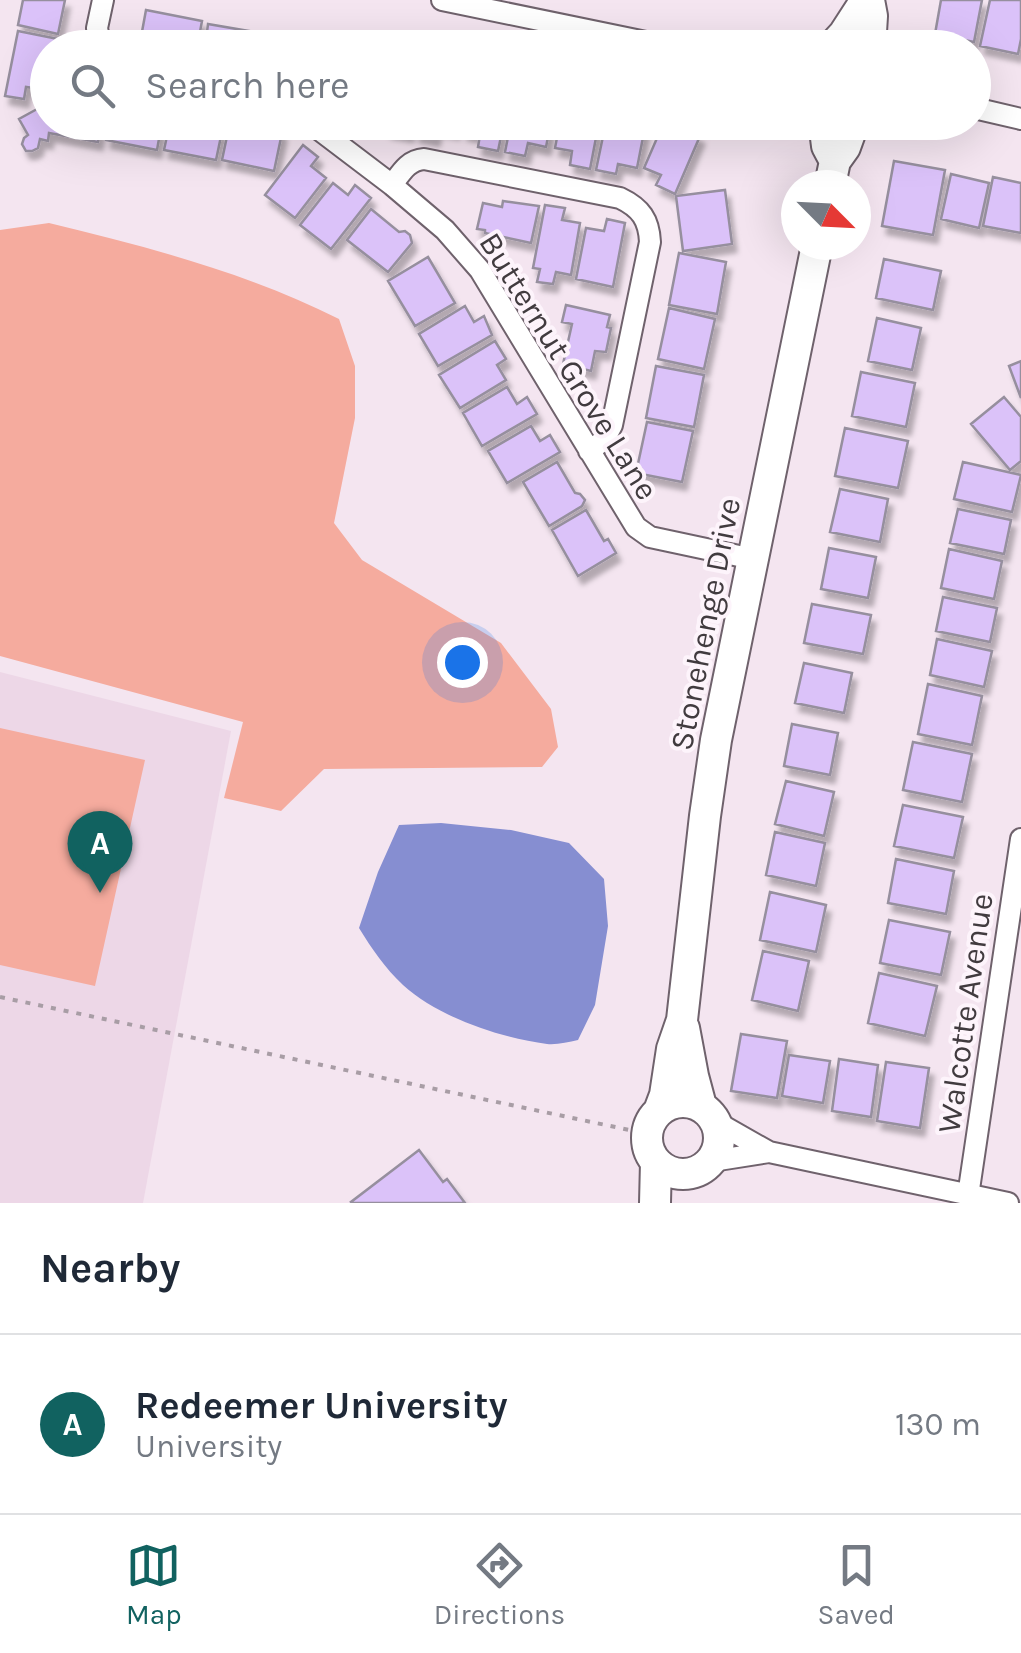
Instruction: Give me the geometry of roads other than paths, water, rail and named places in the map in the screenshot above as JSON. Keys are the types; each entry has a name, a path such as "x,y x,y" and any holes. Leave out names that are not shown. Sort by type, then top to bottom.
{"street":[{"path":"97,30 103,0"},
{"path":"442,0 589,30"},
{"path":"555,23 560,0"},
{"path":"847,30 867,0"},
{"path":"867,0 871,30"},
{"path":"991,112 1021,119"},
{"name":"Butternut Grove Lane","path":"333,140 445,230 480,270 636,527 650,537 753,559"},
{"path":"826,140 831,170"},
{"path":"834,170 848,140"},
{"path":"392,185 408,165 424,158 620,198 634,204 643,214 650,242 612,426 604,440 589,451"},
{"name":"Stonehenge Drive","path":"659,1111 682,1020 713,759 815,260"},
{"name":"Walcotte Avenue","path":"968,1196 1021,839"},
{"name":"Stonehenge Drive","path":"682,1020 693,1076 709,1114"},
{"path":"769,1152 685,1175 674,1174 650,1153 648,1130 668,1104 691,1102 769,1152 1008,1203"},
{"path":"675,1203 720,1142 709,1114"},
{"path":"655,1203 656,1162"}],"water":[{"path":"441,823 511,830 569,843 604,879 608,926 595,1005 578,1040 551,1044 529,1041 452,1016 403,985 364,936 359,928 399,825"}],"place":[{"name":"Redeemer University","path":"100,893"}]}
